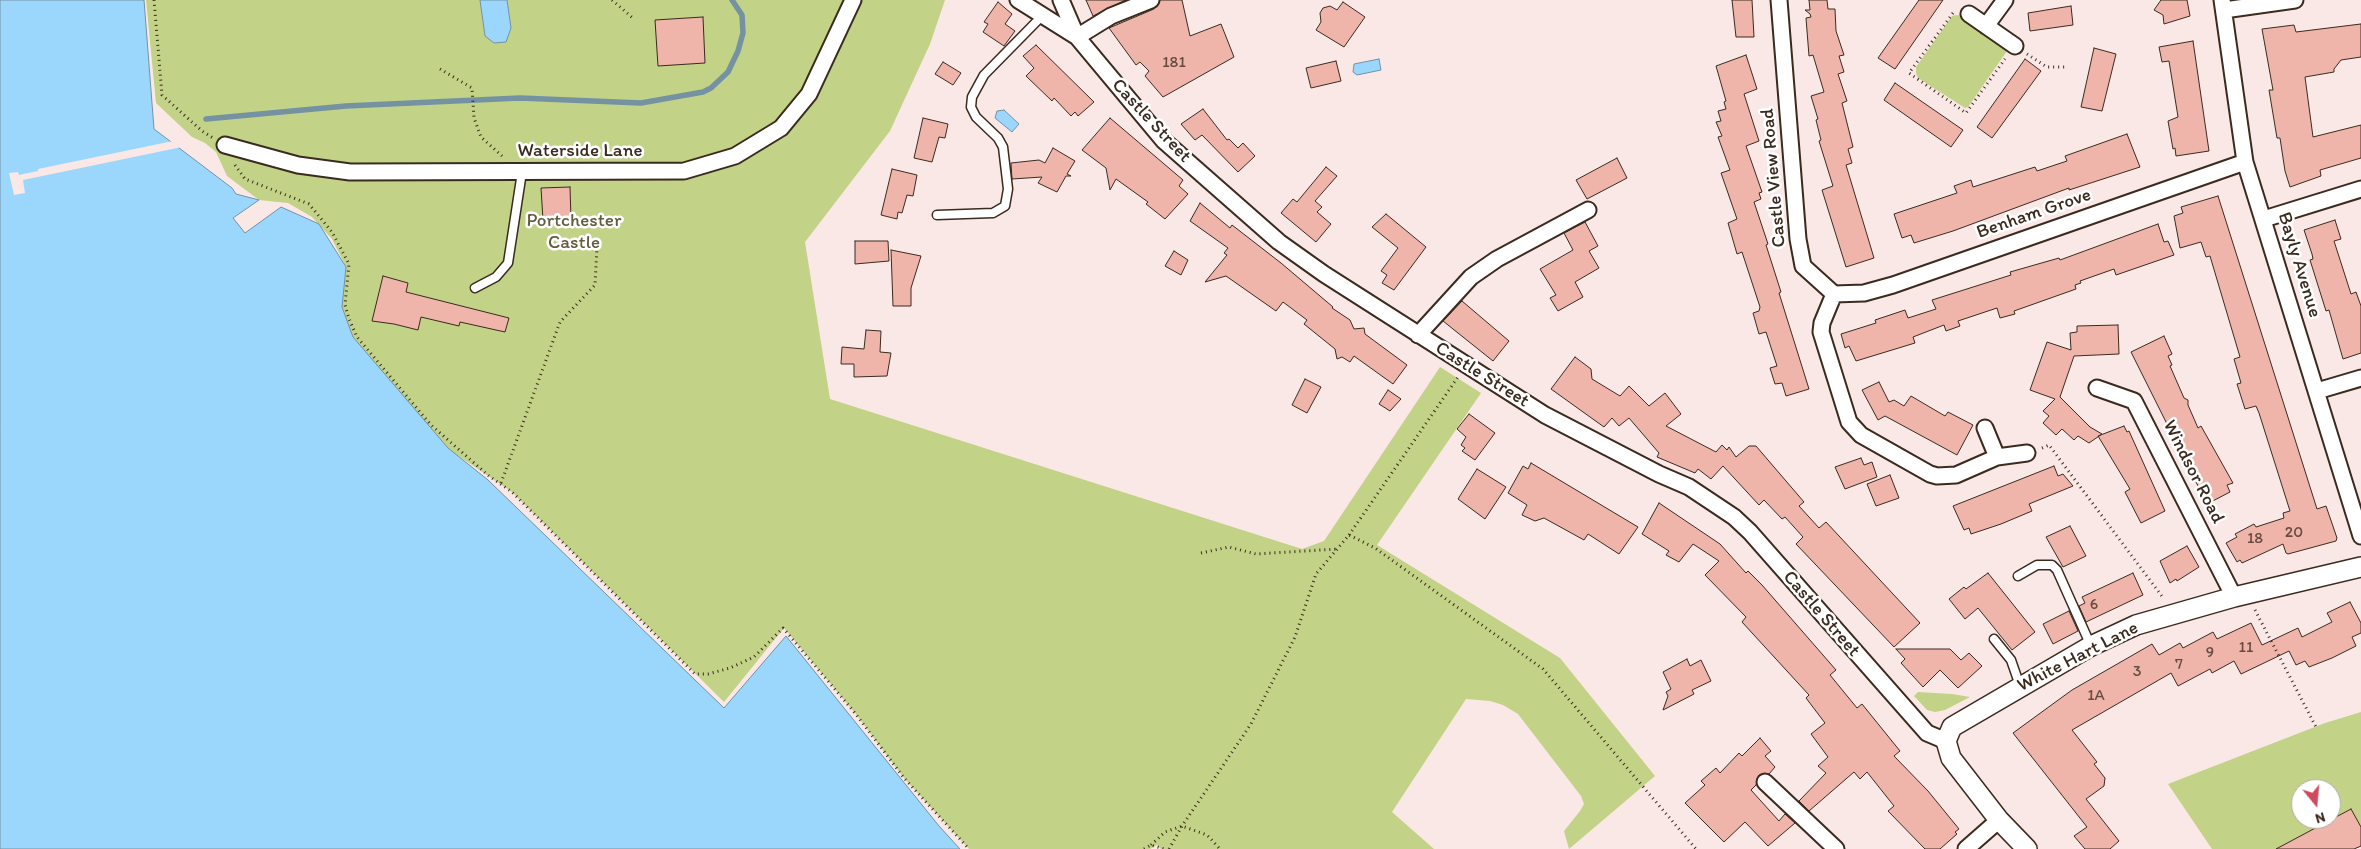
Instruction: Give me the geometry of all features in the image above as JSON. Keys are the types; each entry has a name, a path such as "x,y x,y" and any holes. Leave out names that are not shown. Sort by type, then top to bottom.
{"street":[{"name":"Waterside Lane","path":"224,145 298,165 350,172 684,171 735,156 781,128 809,94 853,0"},
{"name":"Castle Street","path":"1018,0 1077,37 1163,140 1259,225 1324,274 1545,415 1659,474 1690,487 1716,503 1750,532 1927,733 1946,741"},
{"path":"1061,0 1077,37 1112,16 1151,0"},
{"name":"Castle View Road","path":"1779,0 1798,238 1804,266 1834,294"},
{"path":"1986,26 2005,0"},
{"path":"2223,5 2295,0"},
{"name":"Bayly Avenue","path":"2223,5 2245,162 2361,536"},
{"path":"1969,14 2015,46"},
{"name":"Benham Grove","path":"1834,294 1864,293 1893,285 2245,162"},
{"path":"2264,219 2361,189"},
{"path":"1418,335 1462,286 1477,273 1498,259 1588,210"},
{"path":"1834,294 1822,323 1822,332 1849,422 1861,435 1930,474 1937,476 1956,475 1998,457 2027,453"},
{"path":"2317,391 2361,378"},
{"name":"Windsor Road","path":"2097,388 2134,402 2241,595"},
{"path":"1985,428 1998,457"},
{"name":"White Hart Lane","path":"1946,741 1952,727 2091,646 2136,625 2241,595 2361,567"},
{"path":"1946,741 1951,758 1999,820 2027,849"},
{"path":"1765,782 1836,849"},
{"path":"1966,849 1999,820"}],"lane":[{"path":"938,215 993,213 1005,206 1008,189 1003,147 998,138 976,117 971,107 972,97 984,75 1042,16"},
{"path":"475,288 496,277 508,263 522,172"},
{"path":"2018,576 2037,565 2052,565 2057,570 2091,646"},
{"path":"1994,639 2012,660 2020,686"}],"path":[{"path":"154,0 162,95 202,131 224,145 245,179 308,204 332,232 350,264 346,305 349,319 357,337 431,425 489,476 502,483 694,674 708,674 730,668 754,657 783,628 855,713 904,778 969,849"},
{"path":"612,0 634,20"},
{"path":"1969,14 1958,6 1909,73 1966,113 2015,46 2047,67 2066,67"},
{"path":"440,69 472,88 474,118 481,137 522,172"},
{"path":"502,483 560,322 596,285 597,247"},
{"path":"1169,849 1182,826 1251,724 1295,637 1316,574 1349,535 1466,366"},
{"path":"2027,453 2049,446 2174,614"},
{"path":"1349,535 1375,548 1543,669 1696,849"},
{"path":"1201,553 1229,547 1256,554 1337,548"},
{"path":"2241,595 2316,727"},
{"path":"1144,849 1165,832 1182,826 1207,835 1220,849"},
{"path":"1151,845 1164,849"}],"green space":[{"name":"Portchester Castle","path":"146,0 945,0 930,44 890,131 805,242 830,399 1302,549 1324,541 1440,367 1481,393 1377,545 1560,658 1655,776 1569,849 1564,831 1584,804 1581,796 1518,714 1503,705 1490,701 1466,699 1392,812 1434,849 1161,849 1157,845 1150,849 969,849 904,778 855,713 784,628 724,702 512,492 457,455 488,480 724,708 786,636 939,826 960,849 0,737 0,126 229,213 245,233 346,267 332,239 312,217 288,203 259,200 227,176 216,152 205,143 192,137 156,103"},
{"path":"1952,16 1963,16 2004,46 2007,51 1968,107 1965,108 1918,78 1916,73 1916,67"},
{"path":"1918,692 1970,697 1945,710 1935,712 1927,710 1914,696"},
{"path":"2361,712 2361,827 2351,809 2341,814 2341,779 2291,779 2291,829 2314,829 2276,849 2212,849 2168,784 2325,723"}],"water":[{"path":"0,0 144,0 154,129 232,188 236,194 259,200 233,218 245,233 281,207 319,224 346,267 342,307 353,337 448,448 488,480 724,708 786,636 939,826 960,849 0,849"},
{"path":"480,0 507,0 511,28 506,42 494,43 485,36"},
{"path":"1379,59 1381,70 1357,75 1353,72 1354,64"},
{"path":"1004,110 1019,124 1012,132 995,118 997,111"}],"pier":[{"path":"173,141 182,147 23,180 25,193 14,195 9,173 18,172 19,175 38,171 38,169"}],"building":[{"path":"1086,0 1126,0 1093,16"},
{"path":"1160,0 1182,0 1190,36 1221,24 1234,57 1163,97 1145,76 1149,71 1140,62 1136,65 1109,28 1154,9"},
{"path":"1732,0 1752,0 1754,37 1736,37"},
{"path":"1809,0 1827,0 1828,9 1835,9 1836,31 1844,55 1839,56 1844,72 1838,74 1847,101 1842,103 1853,147 1848,149 1852,163 1846,165 1874,258 1846,267 1822,190 1833,186 1819,141 1821,140 1816,120 1818,119 1811,96 1824,92 1813,55 1809,56 1806,18 1811,17 1805,10 1810,10"},
{"path":"1919,0 1943,0 1895,69 1878,58"},
{"path":"2161,0 2187,0 2190,16 2164,24 2163,15 2154,10"},
{"path":"998,2 1012,14 1005,24 1015,31 1004,46 983,32 988,24 984,22"},
{"path":"1343,2 1365,17 1344,47 1316,30 1321,22 1320,13 1323,8 1330,6 1337,10"},
{"path":"2071,6 2073,25 2030,31 2028,13"},
{"path":"703,17 705,63 658,66 655,20"},
{"path":"2361,24 2361,57 2341,60 2334,69 2334,72 2305,77 2313,137 2361,125 2361,158 2320,170 2321,176 2290,187 2285,171 2280,138 2277,138 2269,90 2273,90 2262,29 2294,25 2296,32"},
{"path":"2193,41 2209,151 2176,156 2168,121 2178,117 2169,61 2162,62 2159,47"},
{"path":"1036,45 1094,102 1078,116 1075,112 1071,116 1054,98 1052,101 1026,76 1034,68 1023,56"},
{"path":"2094,48 2116,54 2102,111 2081,107"},
{"path":"1746,55 1757,89 1744,94 1759,141 1746,146 1762,192 1759,193 1761,199 1754,202 1768,244 1766,245 1781,292 1779,293 1809,389 1786,396 1782,383 1775,384 1770,368 1777,366 1766,332 1759,334 1753,313 1759,311 1760,307 1742,252 1737,254 1728,223 1737,219 1721,173 1730,170 1718,137 1722,136 1716,122 1721,121 1718,111 1726,109 1724,102 1726,101 1716,66"},
{"path":"2025,59 2041,71 1992,138 1977,127"},
{"path":"1336,61 1341,81 1311,88 1306,68"},
{"path":"943,62 961,73 953,85 935,74"},
{"path":"1895,83 1963,130 1951,147 1884,100"},
{"path":"1203,109 1227,140 1229,139 1238,148 1243,143 1255,156 1238,172 1202,135 1195,140 1181,124"},
{"path":"923,118 948,124 945,138 939,137 932,162 914,158"},
{"path":"1110,118 1183,180 1179,186 1188,194 1165,219 1146,204 1148,202 1116,179 1110,190 1106,168 1082,150"},
{"path":"2127,134 2140,167 2069,190 2069,188 1953,231 1914,243 1911,235 1902,238 1894,214 1957,193 1954,186 1971,180 1973,187 2035,167 2037,171 2067,161 2065,156"},
{"path":"1053,148 1075,161 1067,174 1071,176 1066,176 1057,192 1038,183 1042,177 1012,179 1011,163 1039,160 1045,163"},
{"path":"1617,158 1627,178 1587,199 1576,180"},
{"path":"1326,167 1337,176 1315,201 1322,207 1317,212 1331,224 1316,242 1281,213 1293,199 1297,202"},
{"path":"892,169 917,175 913,196 907,195 902,213 898,212 897,219 881,215"},
{"path":"570,187 571,219 543,220 541,188"},
{"path":"2218,196 2317,509 2326,506 2337,538 2336,541 2288,554 2283,544 2242,563 2240,560 2237,562 2226,543 2237,537 2235,534 2254,524 2256,527 2284,518 2283,513 2290,511 2259,413 2256,406 2245,409 2237,384 2241,383 2234,359 2240,357 2210,256 2206,257 2201,242 2180,248 2174,216 2183,213 2181,207"},
{"path":"1200,203 1230,228 1232,225 1281,263 1332,308 1350,320 1354,329 1364,328 1365,334 1407,365 1393,384 1354,356 1350,362 1342,357 1337,359 1335,349 1304,324 1307,320 1283,302 1276,311 1226,276 1205,282 1227,255 1224,253 1228,248 1190,221"},
{"path":"1386,214 1426,247 1394,290 1382,283 1387,275 1381,271 1398,248 1372,227"},
{"path":"2335,220 2341,239 2334,241 2351,294 2356,292 2361,306 2361,353 2343,359 2329,310 2326,311 2310,260 2313,259 2312,254 2304,230"},
{"path":"1585,222 1598,246 1589,251 1599,268 1575,282 1583,297 1558,311 1550,298 1556,295 1540,269 1573,250 1564,233"},
{"path":"2158,224 2164,242 2168,241 2174,255 2116,275 2114,269 2080,281 2081,283 2075,285 2076,289 2014,311 2015,314 2000,318 1997,308 1958,321 1960,326 1946,331 1944,325 1913,337 1915,343 1856,361 1849,346 1845,348 1841,334 1876,323 1875,320 1905,310 1908,318 1936,309 1932,300 2011,275 2010,272 2059,258 2060,260"},
{"path":"855,241 888,241 889,261 855,264"},
{"path":"891,250 921,256 911,288 911,306 893,306"},
{"path":"1174,251 1188,260 1181,275 1165,266"},
{"path":"383,276 408,283 406,292 509,318 505,332 460,322 459,326 421,317 418,330 372,321"},
{"path":"1462,301 1509,341 1493,361 1443,321"},
{"path":"2118,325 2119,354 2074,356 2060,397 2090,427 2102,434 2089,443 2078,436 2074,440 2062,429 2056,435 2043,423 2049,416 2043,411 2055,399 2030,390 2047,342 2071,350 2070,333 2077,332 2077,326"},
{"path":"866,330 881,331 880,352 891,353 887,376 854,377 854,364 841,364 842,347 864,349"},
{"path":"2164,336 2172,354 2168,356 2172,365 2170,366 2184,398 2188,400 2188,405 2198,428 2201,426 2233,483 2227,485 2230,492 2207,504 2131,352"},
{"path":"1575,357 1591,369 1592,379 1620,396 1629,386 1649,406 1665,393 1681,414 1666,426 1716,452 1722,445 1727,450 1729,447 1736,457 1749,446 1756,446 1804,502 1799,506 1819,528 1826,522 1920,623 1894,647 1796,544 1803,537 1785,517 1782,519 1764,500 1759,505 1723,466 1711,479 1698,469 1695,473 1657,457 1659,453 1629,418 1619,426 1612,418 1604,427 1551,389"},
{"path":"1305,379 1321,387 1307,413 1292,405"},
{"path":"1879,382 1889,402 1894,400 1904,406 1911,396 1945,416 1948,412 1973,425 1957,455 1885,416 1878,420 1862,390"},
{"path":"1388,390 1401,399 1390,411 1379,404"},
{"path":"1469,414 1495,433 1475,460 1462,451 1465,448 1461,445 1466,437 1457,429"},
{"path":"2124,426 2127,432 2129,431 2165,511 2141,523 2125,492 2130,489 2098,436"},
{"path":"1861,458 1864,465 1872,462 1877,477 1845,489 1835,467"},
{"path":"1531,463 1638,527 1619,554 1588,534 1584,540 1544,518 1535,521 1522,515 1527,505 1508,493 1523,466 1528,469"},
{"path":"2054,466 2058,476 2063,474 2073,486 2029,504 2032,511 2001,524 1971,534 1969,528 1964,530 1953,506"},
{"path":"1477,469 1506,487 1485,519 1458,499"},
{"path":"1890,475 1899,498 1876,506 1867,484"},
{"path":"1659,503 1720,544 1746,573 1748,571 1762,585 1836,670 1830,675 1857,708 1862,704 1900,751 1894,756 1928,791 1959,829 1955,832 1957,834 1940,849 1925,849 1888,811 1894,806 1867,772 1860,779 1854,772 1809,811 1799,801 1826,773 1818,766 1828,757 1811,734 1825,723 1806,698 1809,695 1742,622 1746,617 1705,575 1719,561 1693,544 1679,562 1666,555 1669,551 1642,534"},
{"path":"2070,526 2086,556 2063,567 2046,537"},
{"path":"2187,546 2199,567 2177,581 2176,579 2170,583 2160,561"},
{"path":"1988,573 2035,632 2012,650 1978,608 1965,619 1949,599 1964,587 1966,589"},
{"path":"2133,573 2143,595 2086,622 2079,606 2085,603 2082,597"},
{"path":"2350,602 2361,623 2361,633 2352,637 2356,646 2332,658 2309,667 2305,661 2296,665 2289,651 2241,674 2234,661 2212,673 2210,669 2178,686 2171,673 2072,730 2097,762 2094,764 2105,778 2104,786 2086,799 2119,841 2110,849 2085,849 2074,836 2087,827 2013,733 2072,690 2152,644 2159,655 2180,643 2183,648 2213,632 2217,639 2251,623 2262,645 2298,628 2302,637 2332,622 2327,613"},
{"path":"2069,611 2078,631 2053,644 2043,624"},
{"path":"1896,649 1950,649 1961,660 1969,653 1982,666 1958,688 1940,670 1923,687 1901,663 1905,659"},
{"path":"1687,659 1690,666 1701,660 1711,681 1692,690 1694,694 1663,710 1668,696 1666,692 1671,689 1663,672"},
{"path":"1760,738 1771,751 1765,756 1775,767 1769,774 1759,775 1756,785 1751,790 1779,821 1785,814 1795,823 1768,846 1745,822 1724,842 1685,803 1705,785 1701,781 1716,768 1720,773 1739,753 1742,756"},
{"path":"2351,809 2361,827 2361,846 2354,849 2276,849 2314,829 2341,829 2341,814"}],"waterway":[{"path":"206,119 346,106 520,98 641,103 703,92 711,88 728,72 738,51 743,33 742,15 732,0"}]}
